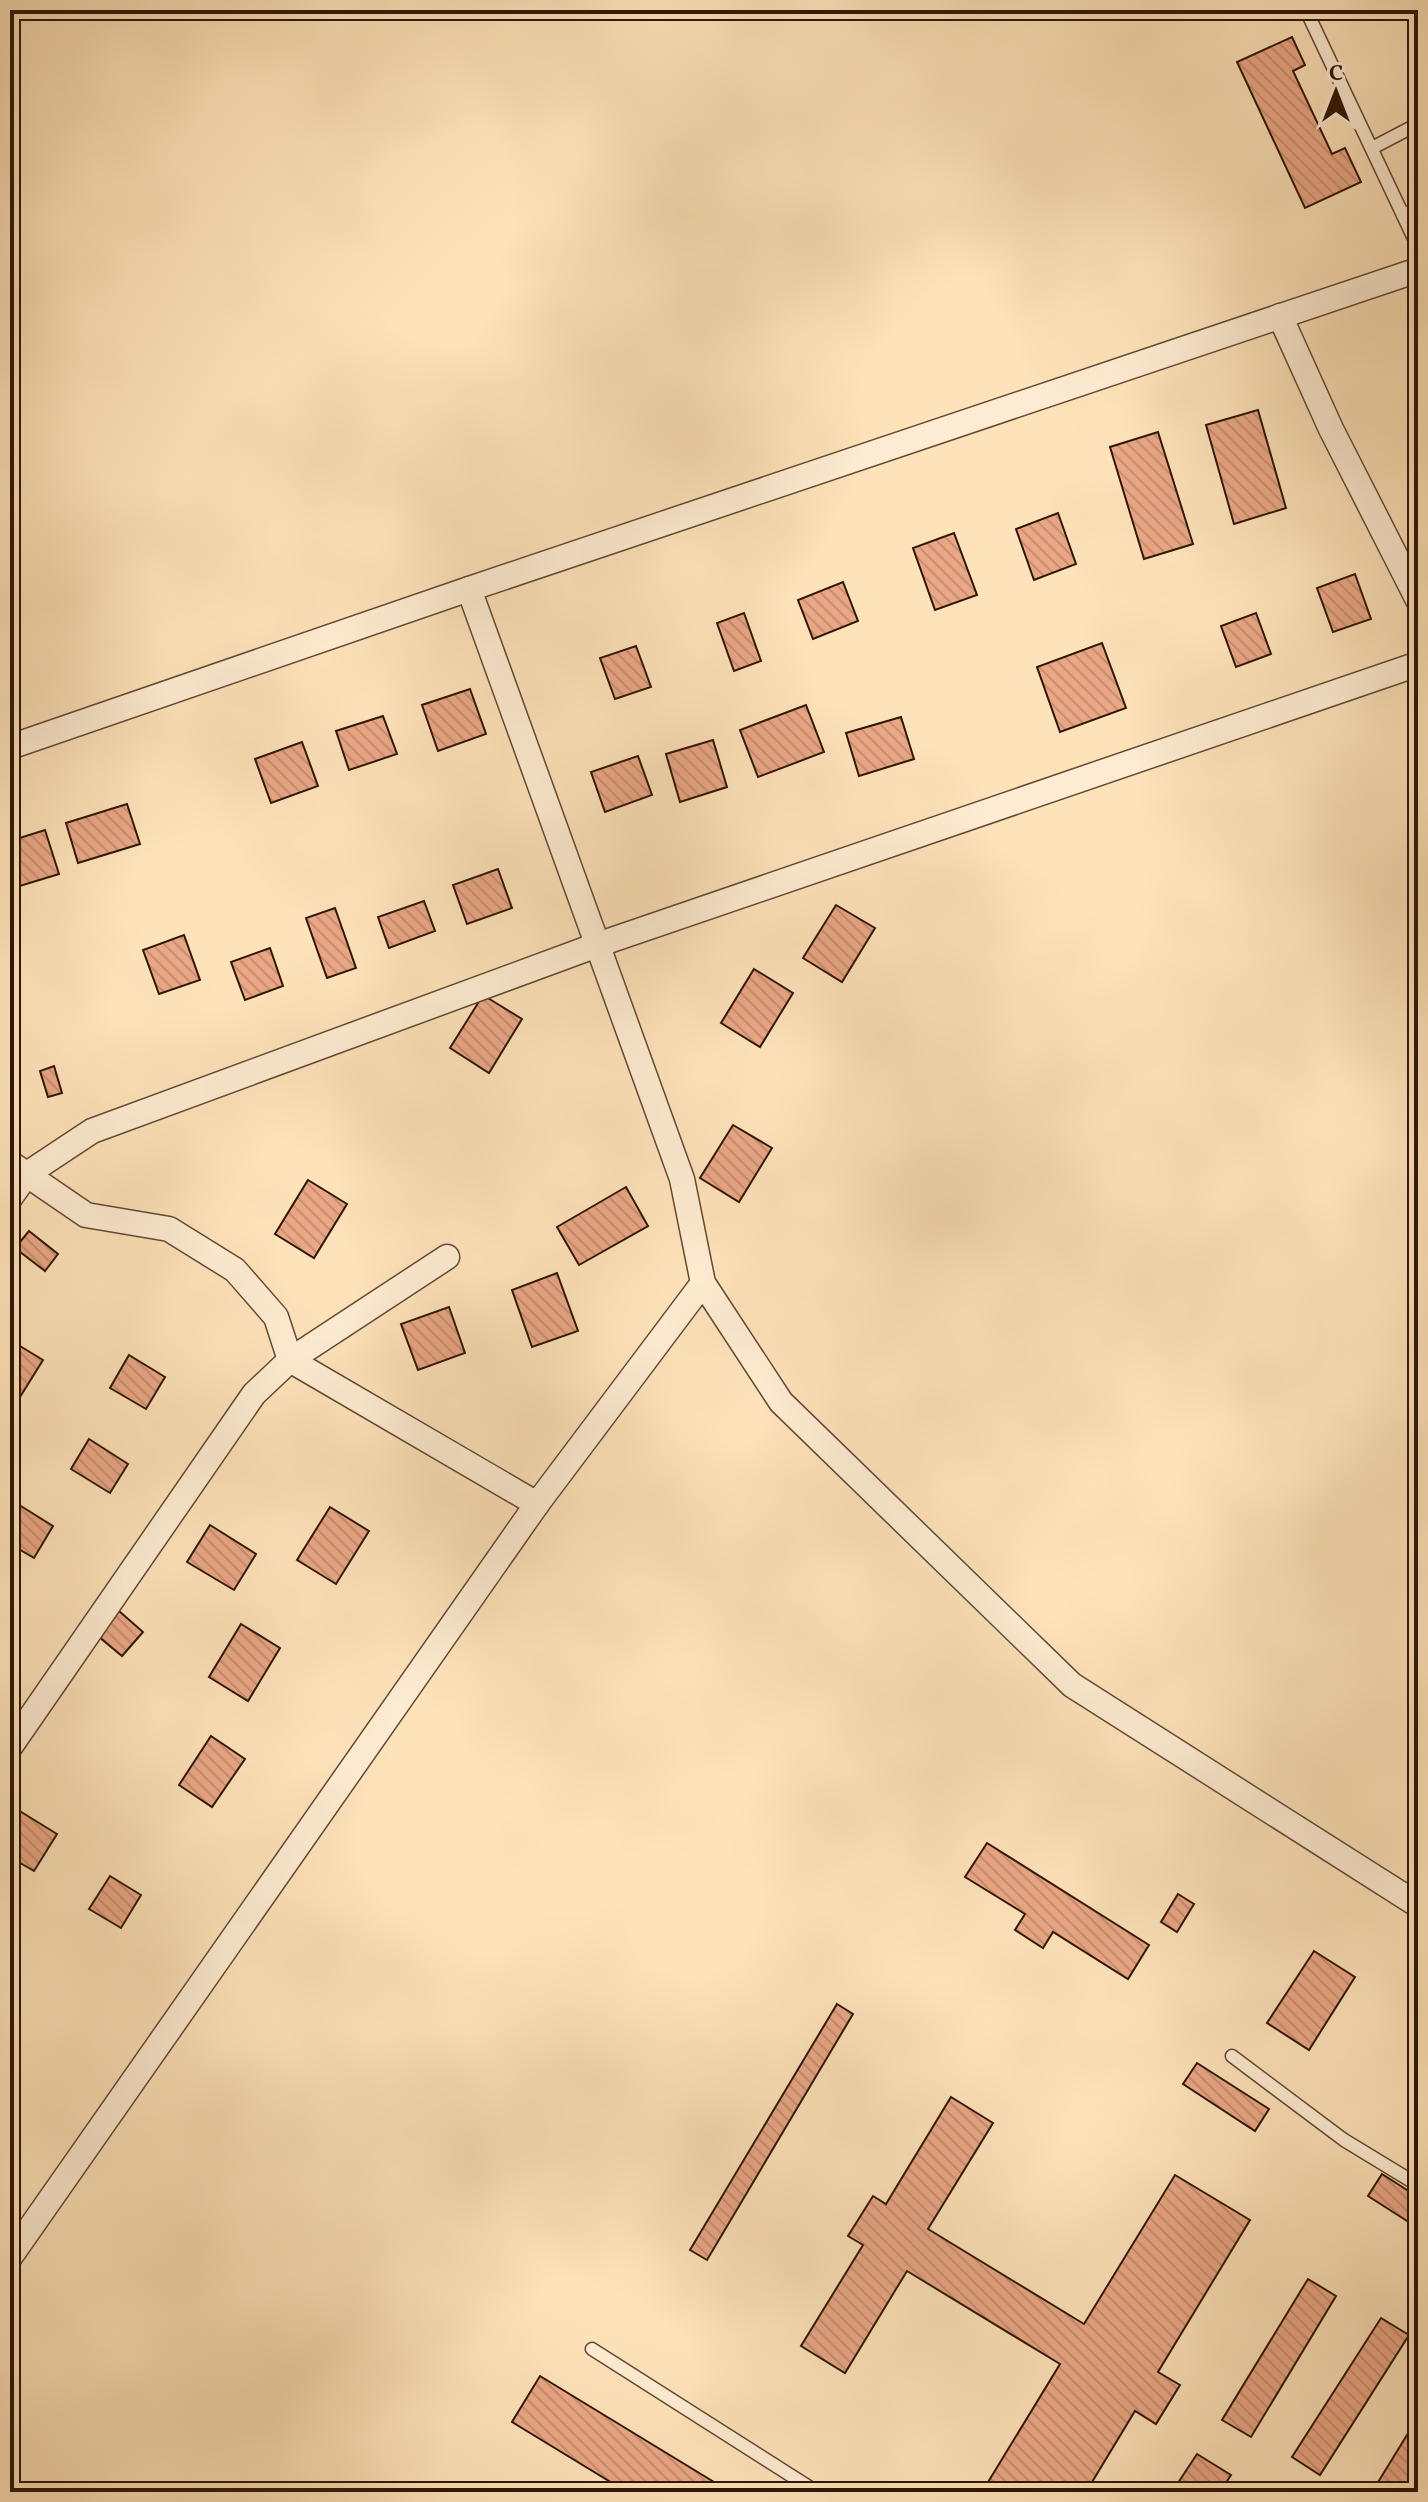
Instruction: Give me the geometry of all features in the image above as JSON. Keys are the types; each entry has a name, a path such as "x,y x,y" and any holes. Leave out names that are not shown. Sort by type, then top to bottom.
{"street":[{"path":"10,747 1418,270"},
{"path":"1280,316 1331,429 1418,600"},
{"path":"469,589 682,1179 703,1283 781,1402 1072,1685 1418,1905"},
{"path":"10,1198 18,1168 92,1131 597,945 1418,664"},
{"path":"18,1168 86,1215 169,1229 235,1270 276,1317 290,1360 537,1504"},
{"path":"10,1747 254,1394 290,1360 447,1257"},
{"path":"14,2246 537,1504 703,1283"}],"lane":[{"path":"1306,10 1418,247"},
{"path":"1372,148 1418,124"},
{"path":"1403,215 1418,208"},
{"path":"1232,2056 1344,2140 1418,2185"},
{"path":"592,2349 817,2492"}],"building":[{"path":"1292,37 1305,65 1293,71 1332,154 1345,148 1361,182 1305,208 1237,62"},
{"path":"1258,410 1286,508 1234,524 1206,425"},
{"path":"1158,432 1193,544 1144,559 1110,447"},
{"path":"1058,513 1076,564 1034,580 1016,529"},
{"path":"954,533 977,595 935,610 913,548"},
{"path":"1355,574 1371,619 1333,632 1317,588"},
{"path":"843,582 858,621 813,639 798,600"},
{"path":"744,613 761,661 734,671 717,623"},
{"path":"1256,613 1271,654 1236,667 1221,626"},
{"path":"1102,643 1126,708 1060,732 1037,667"},
{"path":"636,646 651,687 615,699 600,658"},
{"path":"470,689 486,734 438,751 422,705"},
{"path":"806,705 824,752 758,777 740,730"},
{"path":"383,716 397,754 349,770 336,731"},
{"path":"901,717 914,759 859,776 846,733"},
{"path":"713,740 727,787 680,802 666,754"},
{"path":"302,742 318,786 271,803 255,759"},
{"path":"638,756 652,795 605,812 591,772"},
{"path":"127,804 140,844 78,863 66,823"},
{"path":"45,830 59,874 10,889 10,841"},
{"path":"498,869 512,908 467,924 453,885"},
{"path":"424,901 435,931 389,948 378,917"},
{"path":"836,905 875,928 842,982 803,958"},
{"path":"335,908 356,968 327,978 306,918"},
{"path":"184,935 200,980 159,994 143,950"},
{"path":"270,948 283,986 245,1000 231,962"},
{"path":"754,969 793,993 760,1047 721,1023"},
{"path":"483,995 522,1019 489,1073 450,1048"},
{"path":"54,1066 62,1093 48,1097 40,1071"},
{"path":"733,1125 772,1148 739,1202 700,1178"},
{"path":"308,1180 347,1204 314,1258 275,1234"},
{"path":"626,1187 648,1226 579,1265 557,1227"},
{"path":"29,1231 58,1254 45,1271 15,1248"},
{"path":"557,1273 578,1331 532,1347 512,1290"},
{"path":"449,1307 465,1353 418,1370 401,1324"},
{"path":"10,1340 43,1360 10,1413"},
{"path":"129,1355 165,1377 146,1409 110,1388"},
{"path":"89,1439 128,1464 110,1493 71,1469"},
{"path":"16,1503 53,1526 34,1558 10,1544 10,1512"},
{"path":"330,1507 369,1531 336,1584 297,1560"},
{"path":"210,1525 256,1554 234,1590 187,1562"},
{"path":"119,1611 143,1632 122,1656 98,1636"},
{"path":"241,1624 280,1648 248,1701 209,1677"},
{"path":"211,1736 245,1759 212,1807 179,1785"},
{"path":"18,1810 57,1834 34,1871 10,1857 10,1824"},
{"path":"987,1843 1149,1945 1128,1979 1053,1932 1043,1948 1015,1930 1025,1914 965,1877"},
{"path":"110,1876 141,1895 121,1928 89,1909"},
{"path":"1178,1894 1194,1904 1177,1932 1161,1922"},
{"path":"1314,1951 1355,1977 1309,2050 1267,2023"},
{"path":"837,2004 853,2014 707,2260 690,2250"},
{"path":"1197,2063 1269,2109 1255,2131 1183,2084"},
{"path":"951,2097 993,2123 928,2229 1084,2324 1175,2175 1250,2220 1158,2372 1180,2385 1156,2424 1135,2411 1086,2492 982,2492 1060,2364 907,2271 845,2373 801,2346 863,2245 848,2236 873,2196 886,2204"},
{"path":"1382,2174 1418,2197 1418,2228 1368,2196"},
{"path":"1308,2279 1336,2296 1251,2437 1222,2420"},
{"path":"1381,2318 1409,2335 1320,2475 1292,2457"},
{"path":"540,2376 714,2482 708,2492 627,2492 512,2422"},
{"path":"1418,2417 1418,2487 1415,2492 1372,2492"},
{"path":"1197,2454 1231,2475 1220,2492 1172,2492"}]}
